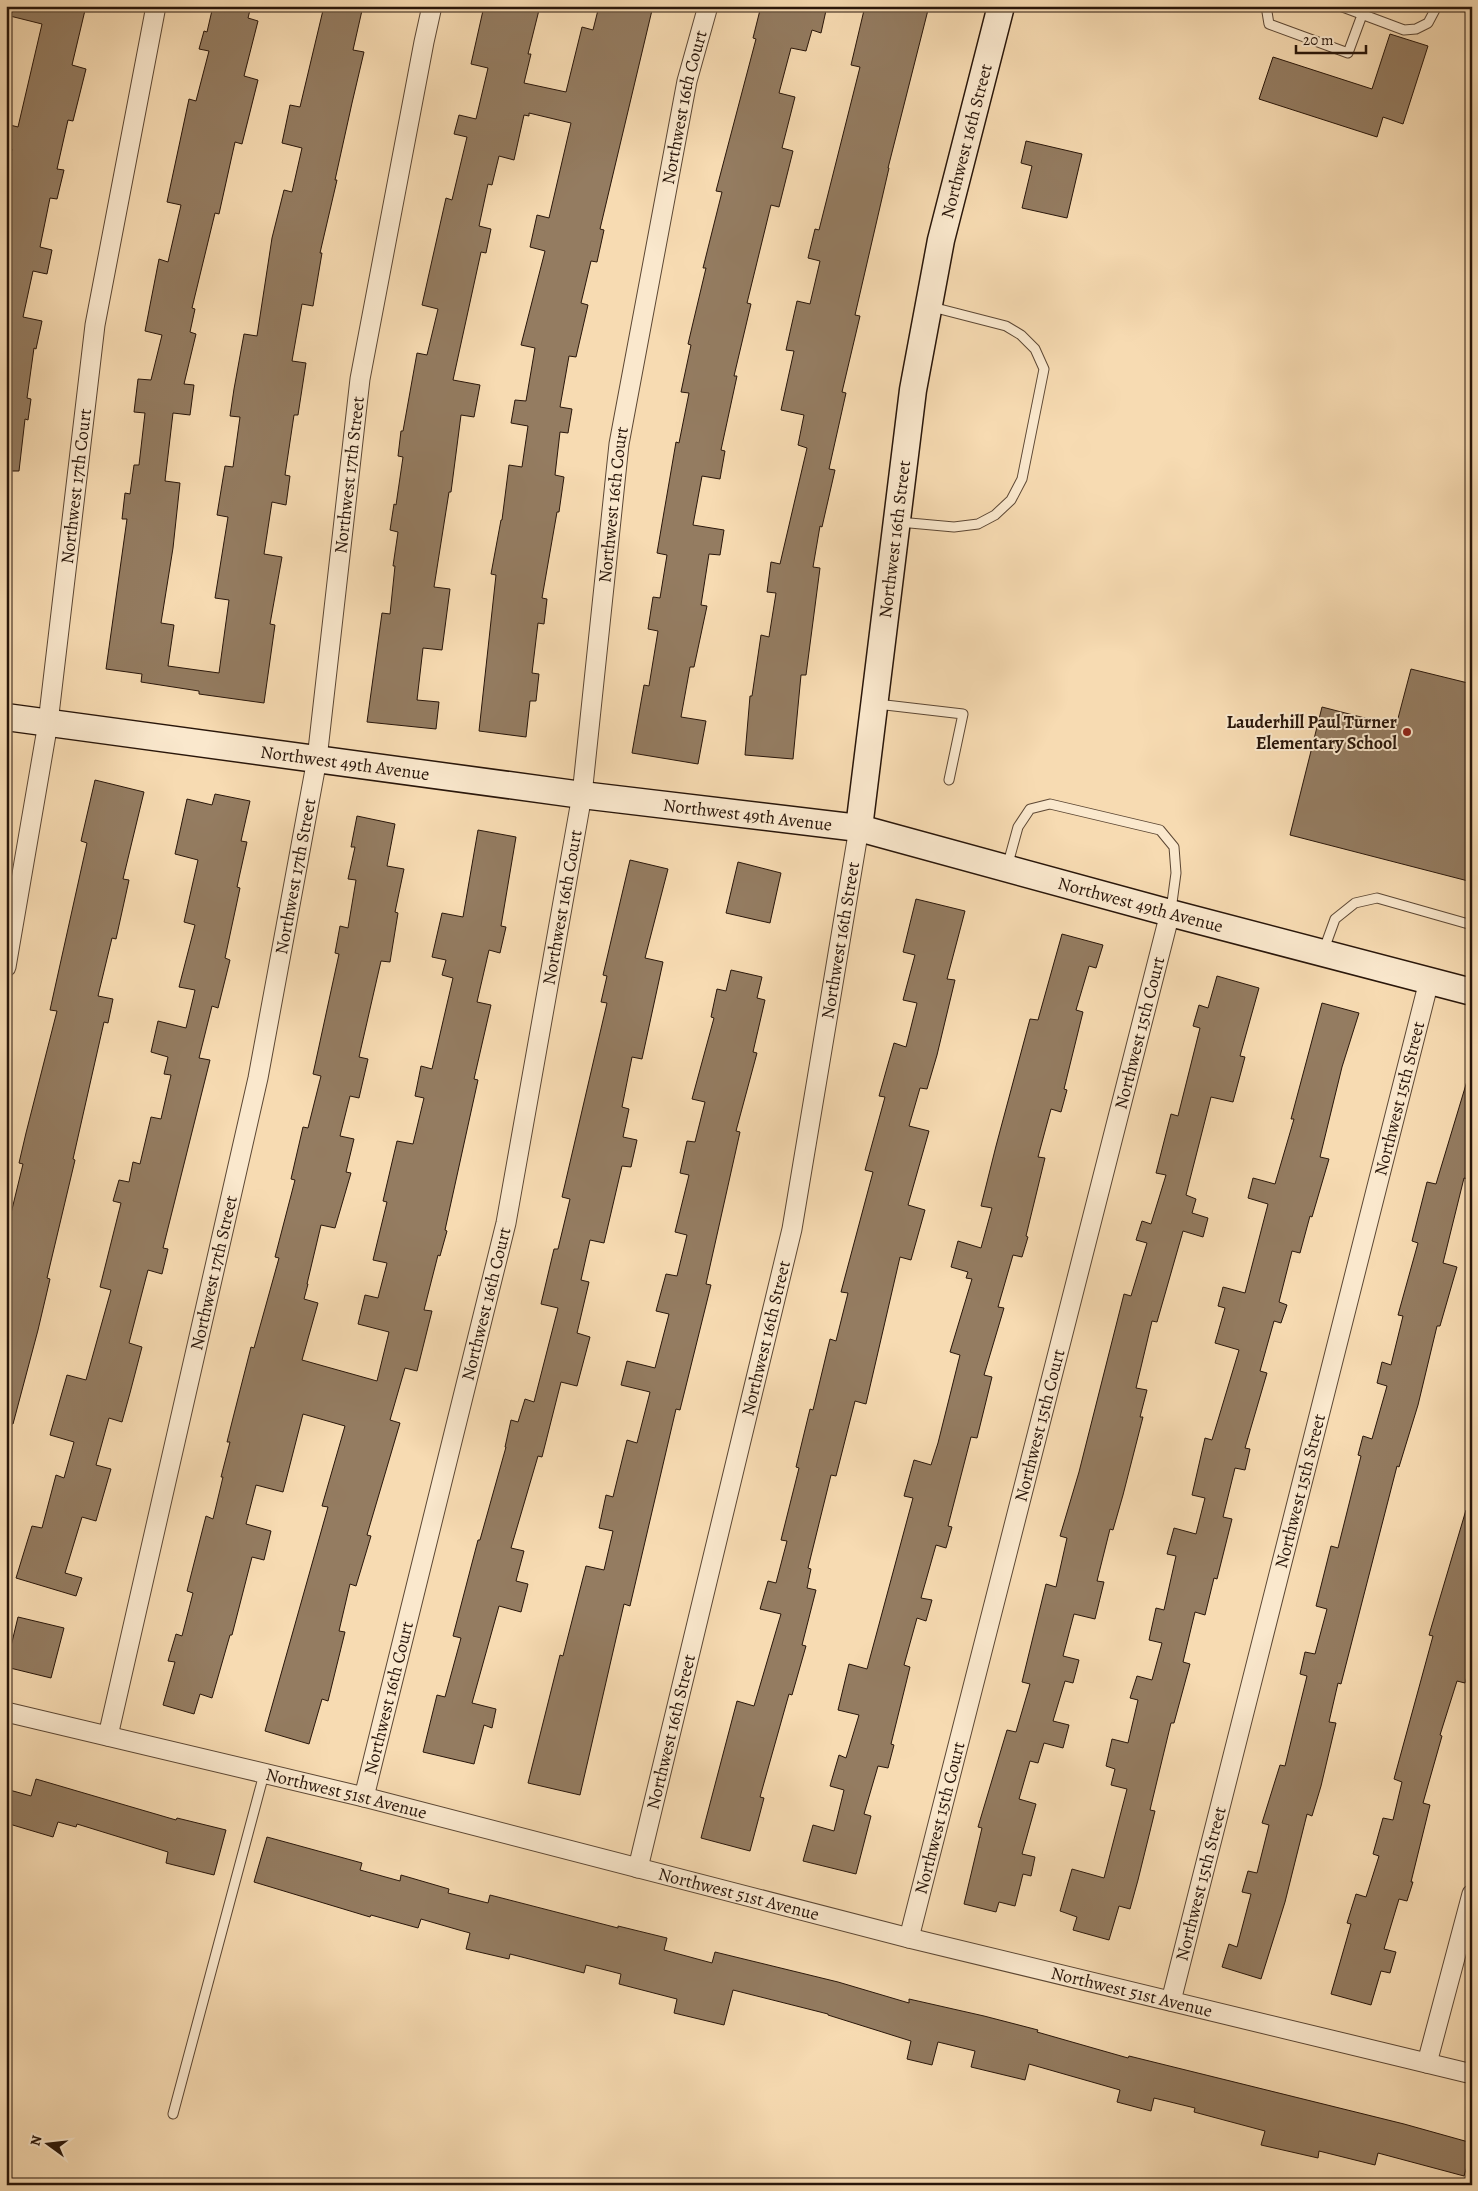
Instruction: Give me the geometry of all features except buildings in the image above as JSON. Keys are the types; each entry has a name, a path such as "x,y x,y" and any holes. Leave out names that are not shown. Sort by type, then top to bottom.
{"street":[{"name":"Northwest 17th Court","path":"6,967 48,723 95,325 156,6"},
{"name":"Northwest 17th Street","path":"108,1736 258,1078 317,759 360,379 432,6"},
{"name":"Northwest 16th Court","path":"364,1797 506,1223 582,795 619,444 687,81 708,6"},
{"name":"Northwest 16th Street","path":"638,1868 792,1229 859,828 913,390 941,240 1001,6"},
{"name":"Northwest 49th Avenue","path":"6,717 582,795 859,828 1170,913 1472,992"},
{"name":"Northwest 15th Court","path":"910,1938 1170,913"},
{"name":"Northwest 15th Street","path":"1171,2001 1429,980"},
{"name":"Northwest 51st Avenue","path":"6,1712 364,1797 910,1938 1472,2074"},
{"path":"1427,2064 1472,1894"}],"lane":[{"path":"1266,6 1269,24 1348,52 1362,15"},
{"path":"1340,6 1404,30 1416,29 1428,23 1437,6"},
{"path":"896,522 954,527 978,524 995,515 1011,500 1022,479 1044,369 1035,349 1021,335 1006,326 928,307"},
{"path":"874,703 963,714 949,780"},
{"path":"1007,868 1018,827 1030,809 1050,804 1160,830 1174,847 1176,873 1170,913"},
{"path":"1323,953 1335,919 1355,903 1377,898 1472,925"},
{"path":"173,2114 264,1774"}],"place":[{"name":"Lauderhill Paul Turner Elementary School","path":"1407,732"}]}
